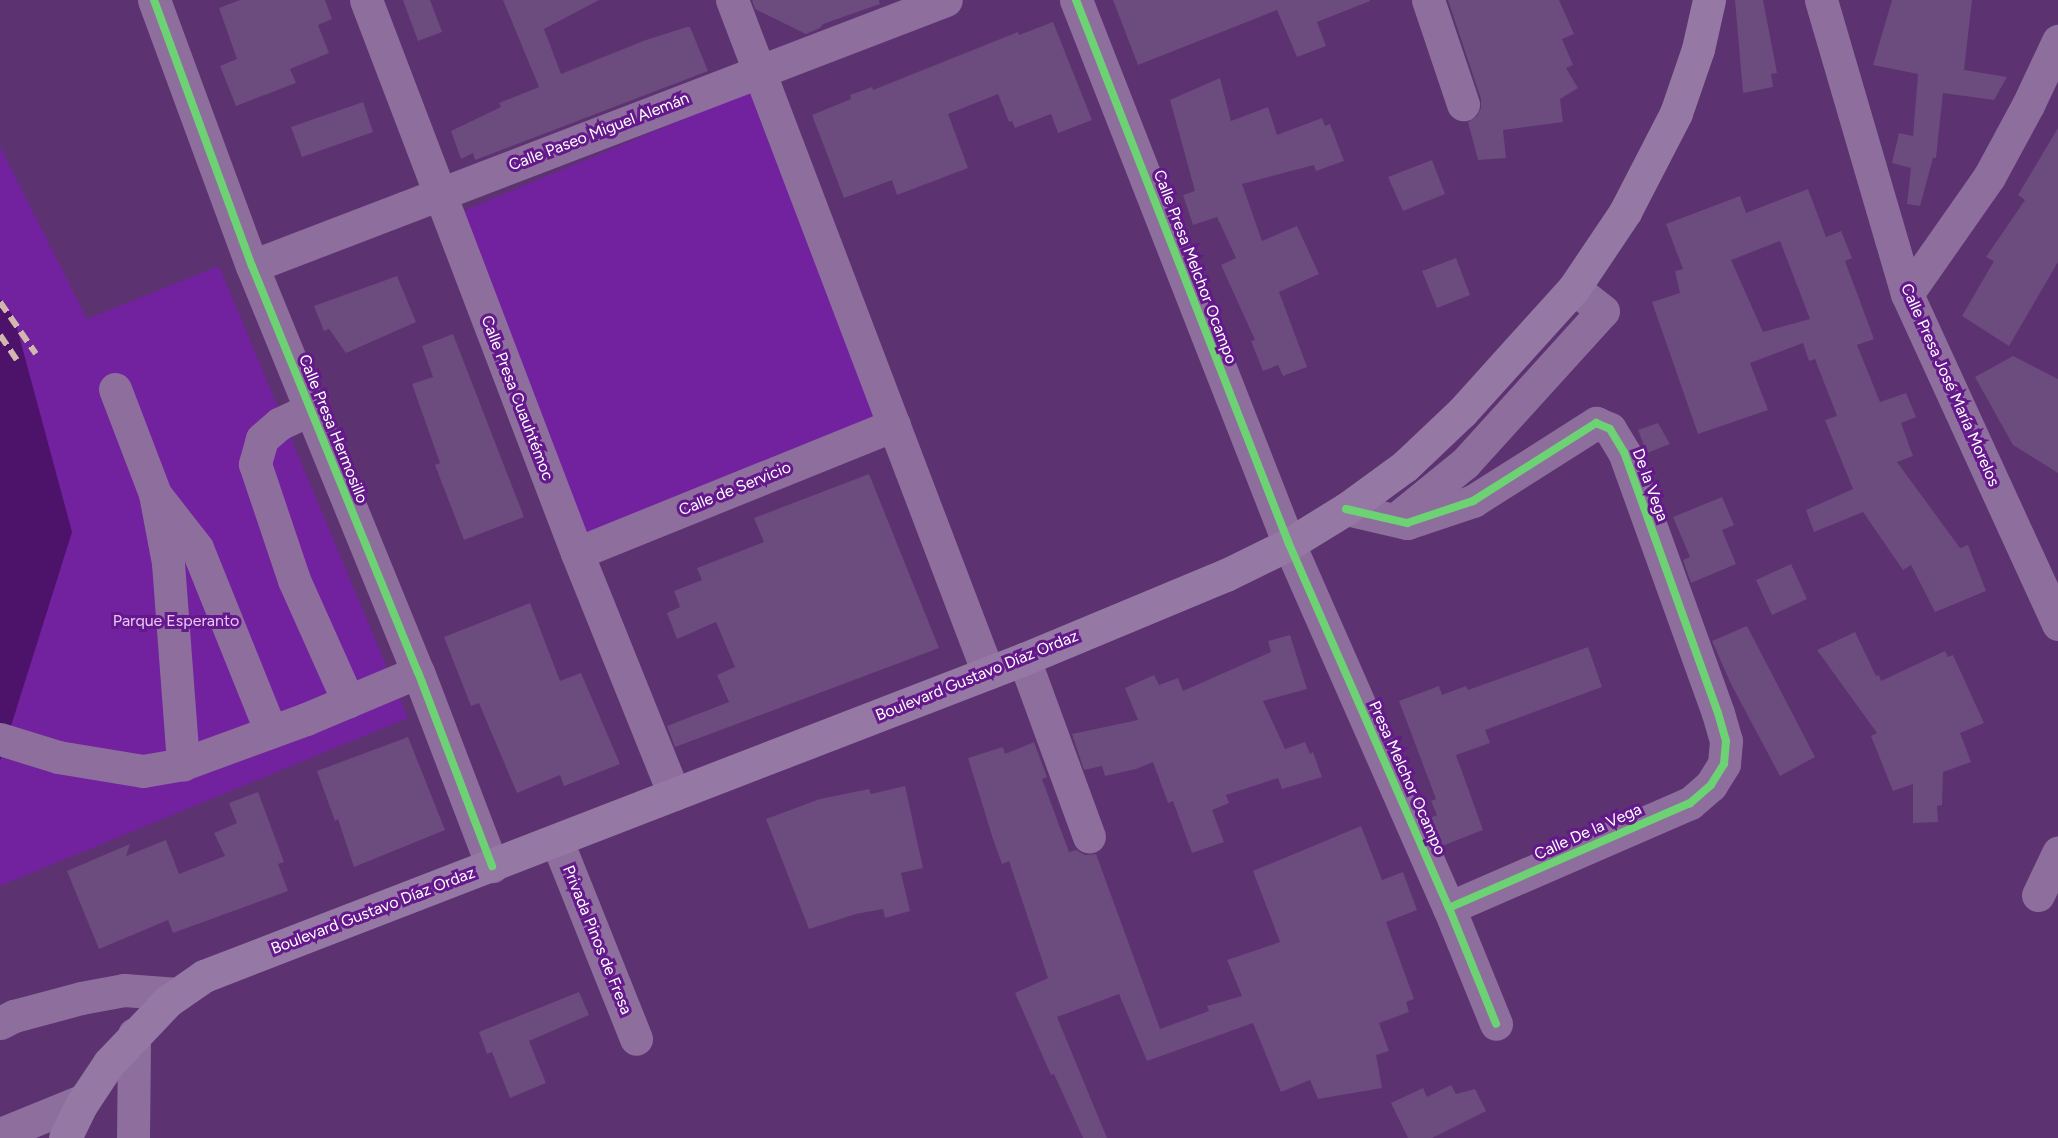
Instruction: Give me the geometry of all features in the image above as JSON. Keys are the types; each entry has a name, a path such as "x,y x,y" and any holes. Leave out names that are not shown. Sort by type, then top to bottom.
{"main road":[{"name":"Boulevard Gustavo Díaz Ordaz","path":"65,1138 84,1100 109,1063 134,1034 178,994 204,976 1024,659 1226,575 1289,544 1346,510 1405,466 1462,412 1574,288 1625,212 1676,113 1698,49 1709,0"}],"street":[{"name":"Calle Presa Hermosillo","path":"154,0 252,266 418,672 492,866"},
{"name":"Calle Presa Cuauhtémoc","path":"366,0 577,553 674,794"},
{"path":"732,0 988,673"},
{"name":"Calle Paseo Miguel Alemán","path":"252,266 946,0"},
{"name":"Calle Presa Melchor Ocampo","path":"1076,0 1289,544"},
{"path":"1428,0 1463,104"},
{"name":"Calle Presa José María Morelos","path":"1821,0 1906,294 2058,624"},
{"path":"1906,294 1989,177 2028,105 2058,41"},
{"path":"1394,520 1465,463 1603,311 1574,288"},
{"path":"115,389 155,494 168,563 183,764"},
{"path":"311,409 279,424 262,439 255,464 294,580 348,701"},
{"name":"De la Vega","path":"1346,510 1407,523 1473,501 1596,423 1610,429 1624,452 1718,713 1726,741 1724,764"},
{"name":"Calle de Servicio","path":"577,553 894,424"},
{"path":"155,494 197,548 272,732"},
{"name":"Presa Melchor Ocampo","path":"1289,544 1449,908 1496,1024"},
{"path":"1024,659 1089,837"},
{"path":"0,739 58,757 143,771 183,764 272,732 418,672"},
{"name":"Calle De la Vega","path":"1449,908 1690,803 1712,785 1724,764"},
{"name":"Privada Pinos de Fresa","path":"557,841 636,1039"},
{"path":"2038,895 2058,853"},
{"path":"0,1023 14,1016 81,998 124,990 178,994"},
{"path":"133,1138 134,1034"},
{"path":"0,1134 84,1100"}],"green space":[{"path":"753,90 880,418 583,538 463,211"},
{"name":"Parque Esperanto","path":"0,146 87,319 219,266 408,718 0,886"}],"shaded area":[{"path":"0,299 14,317 72,532 0,761"}],"building":[{"path":"240,0 325,0 332,19 318,25 329,53 290,69 296,83 236,106 220,66 237,59 219,8"},
{"path":"403,0 430,0 442,32 418,41"},
{"path":"503,0 599,0 544,29 561,74 646,40 687,27 690,27 708,71 475,160 473,153 461,159 451,131 501,107 499,103 539,87"},
{"path":"752,0 879,0 880,4 823,24 820,28 806,34 755,9"},
{"path":"1113,0 1370,1 1317,22 1326,46 1297,57 1277,10 1138,65"},
{"path":"1448,0 1559,0 1574,34 1562,39 1573,65 1566,68 1578,88 1560,99 1563,122 1503,130 1506,158 1478,160 1468,122 1477,116 1481,108 1481,99"},
{"path":"1735,0 1763,0 1777,73 1771,74 1773,87 1743,93"},
{"path":"1892,0 1972,0 1964,70 2007,77 1994,100 1943,93 1936,158 1933,158 1920,206 1907,204 1911,168 1892,163 1899,133 1913,136 1918,74 1873,65"},
{"path":"1053,22 1092,120 1058,133 1051,114 1015,128 1012,121 1009,122 998,94 948,114 968,168 897,195 892,180 844,198 812,115 851,99 850,95 872,87 873,90 1018,32 1019,35"},
{"path":"1220,78 1231,121 1268,107 1277,135 1322,118 1325,126 1330,124 1344,161 1316,171 1314,165 1242,184 1262,241 1297,226 1319,274 1279,292 1307,367 1283,376 1278,365 1263,371 1251,341 1255,340 1221,265 1236,258 1217,217 1193,225 1183,195 1195,191 1170,100"},
{"path":"363,102 373,132 302,157 291,127"},
{"path":"2058,128 2058,262 2009,346 1962,316 1994,261 1986,257 2025,200 2018,195"},
{"path":"1432,160 1445,194 1403,211 1388,177"},
{"path":"1808,189 1826,237 1841,231 1852,258 1845,261 1874,339 1857,345 1880,402 1906,393 1916,417 1901,423 1913,456 1897,462 1960,548 1968,545 1986,591 1935,612 1911,565 1903,570 1863,512 1814,532 1806,510 1853,489 1825,420 1837,416 1815,359 1809,361 1803,343 1750,363 1768,410 1698,434 1652,302 1680,293 1675,271 1683,269 1666,224 1740,196 1746,213","holes":["1780,241 1810,319 1763,332 1731,260"]},
{"path":"1456,258 1470,295 1437,308 1422,271"},
{"path":"397,276 416,322 346,353 329,329 324,331 314,306"},
{"path":"453,334 524,517 464,540 435,465 440,463 412,384 433,377 422,346"},
{"path":"2013,356 2058,379 2058,473 2013,445 1975,377"},
{"path":"1658,423 1670,444 1647,453 1638,430"},
{"path":"869,474 939,648 675,747 667,726 729,702 717,675 735,667 716,622 677,639 667,613 680,607 674,591 702,580 697,568 764,542 754,518"},
{"path":"1722,497 1734,525 1722,530 1736,564 1691,583 1683,560 1690,557 1673,517"},
{"path":"1791,564 1807,599 1772,615 1756,580"},
{"path":"530,603 560,681 581,673 620,764 564,786 560,775 517,793 479,703 471,706 444,637"},
{"path":"1747,626 1815,757 1780,776 1731,684 1712,641"},
{"path":"1855,632 1876,676 1879,675 1881,681 1945,651 1948,657 1953,655 1984,723 1960,733 1971,762 1943,772 1942,805 1937,806 1938,822 1913,823 1913,784 1893,791 1871,736 1877,733 1817,650"},
{"path":"1290,635 1307,689 1263,701 1285,749 1305,742 1310,754 1313,752 1322,777 1282,789 1278,778 1226,795 1229,803 1212,810 1224,842 1192,853 1173,801 1168,803 1153,762 1136,769 1105,776 1102,766 1084,770 1072,734 1138,720 1125,688 1154,675 1159,685 1178,678 1183,691 1271,652 1268,641"},
{"path":"1588,647 1602,687 1485,730 1490,743 1456,755 1483,830 1442,846 1430,818 1437,815 1431,801 1436,799 1399,701 1439,686 1442,695 1466,686 1468,690"},
{"path":"408,737 445,830 354,867 338,819 335,821 317,771"},
{"path":"1034,742 1047,777 1042,779 1069,852 1076,850 1085,855 1096,854 1160,1029 1209,1011 1207,1006 1242,996 1227,960 1280,942 1253,871 1361,826 1382,880 1403,872 1417,910 1386,922 1414,999 1406,1002 1409,1012 1379,1023 1389,1051 1376,1055 1382,1088 1318,1099 1310,1080 1281,1092 1253,1023 1147,1061 1119,994 1057,1017 1107,1138 1083,1138 1054,1074 1051,1075 1015,993 1048,978 1009,861 1002,864 968,758 1003,747 1005,754"},
{"path":"905,786 923,868 901,873 910,911 885,918 883,909 856,914 809,929 766,819 820,799 869,789 871,794"},
{"path":"258,792 284,862 278,864 288,891 173,933 168,920 99,949 67,871 130,844 126,856 166,840 179,874 225,856 214,833 237,823 229,803"},
{"path":"579,992 589,1015 529,1041 546,1083 510,1098 492,1052 487,1054 479,1032"},
{"path":"1451,1085 1456,1094 1475,1089 1486,1111 1432,1138 1408,1138 1391,1103 1423,1088 1427,1097"}],"marked path":[{"path":"0,302 36,354"},
{"path":"0,335 17,360"}],"cycle path":[{"path":"154,0 252,266 418,672 492,866"},
{"path":"1076,0 1289,544 1449,908 1496,1024"},
{"path":"1346,509 1407,523 1473,501 1596,423 1610,429 1624,452 1726,741 1724,764 1711,785 1690,803 1449,908"}]}
